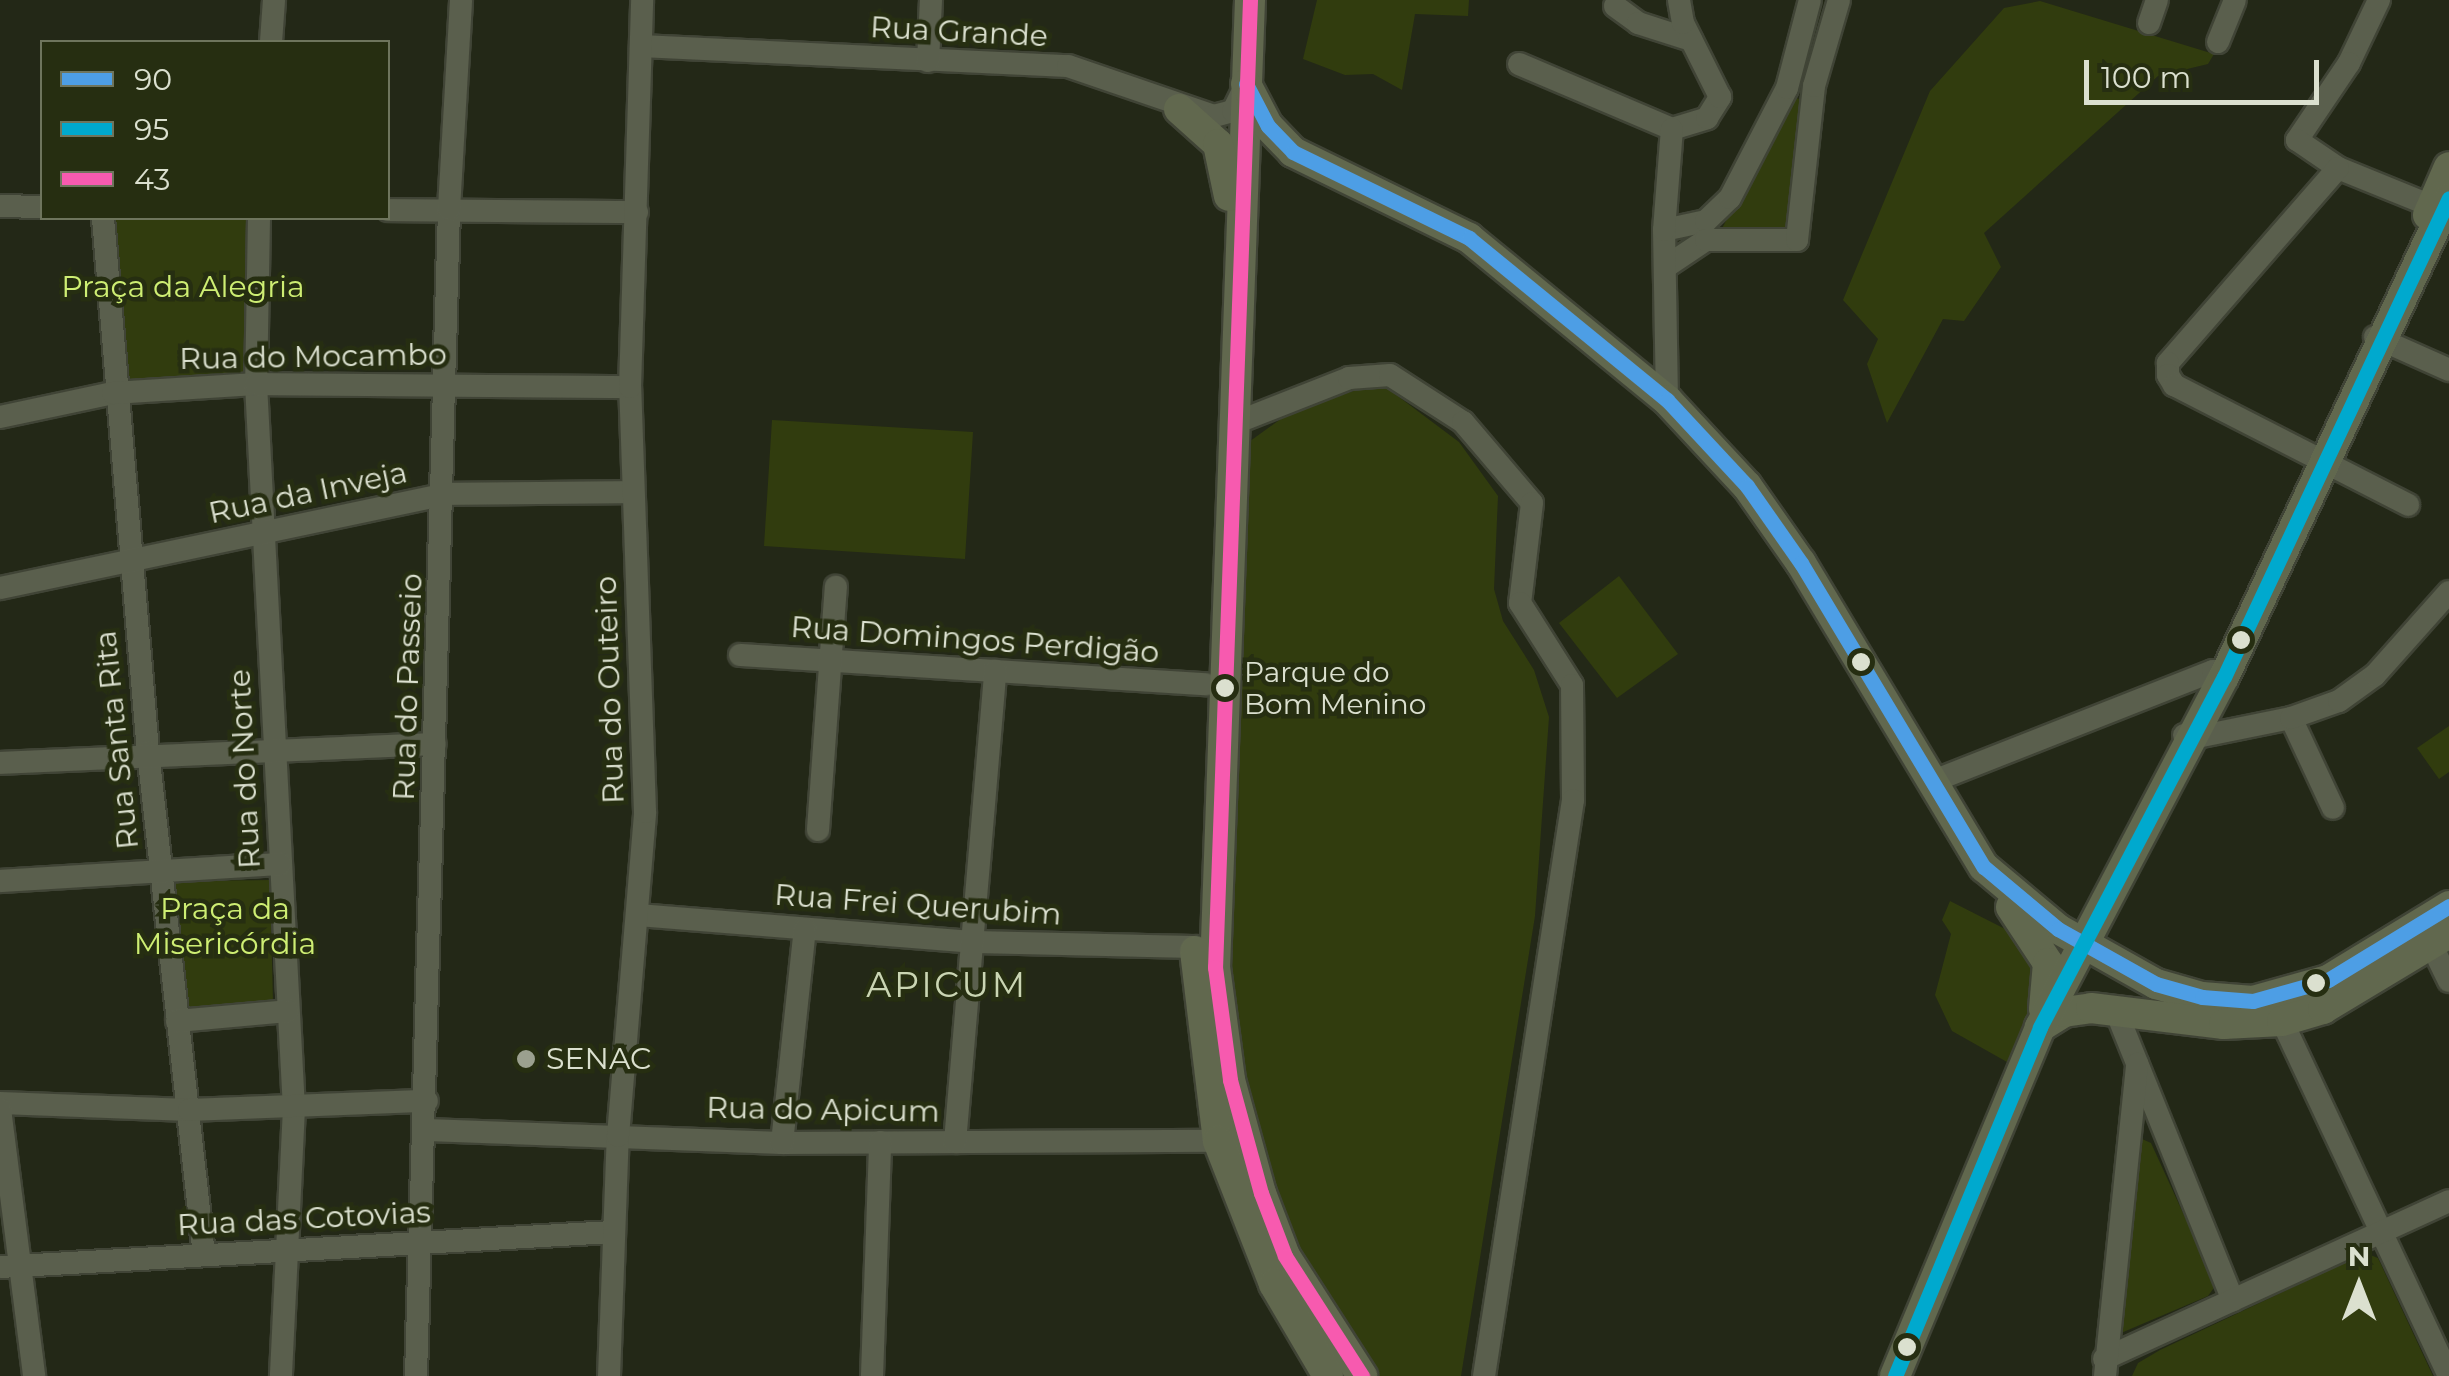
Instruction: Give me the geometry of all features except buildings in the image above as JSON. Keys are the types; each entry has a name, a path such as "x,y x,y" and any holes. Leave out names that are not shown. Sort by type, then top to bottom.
{"main road":[{"path":"1250,0 1214,940 1218,1141 1274,1284 1328,1376"},
{"path":"1246,84 1268,126 1292,152 1469,238 1667,400 1746,486 1801,563 1931,782 2048,963 2040,1027"},
{"path":"1179,109 1218,144 1230,180 1194,947 1218,1074 1285,1256"},
{"path":"2058,929 2085,916 2219,674 2443,207 2449,167"},
{"path":"1895,1376 2040,1027 2086,945 2186,736"},
{"path":"1984,867 2058,929 2179,992 2264,1000 2328,980 2449,906"},
{"path":"2040,1027 2074,1010 2224,1024 2282,1021 2324,1010 2440,938 2430,929 2449,915"},
{"path":"1218,1141 1237,1146 1265,1224 1362,1376"}],"street":[{"path":"271,40 274,0"},
{"name":"Rua do Passeio","path":"416,1376 427,1130 449,209 461,0"},
{"name":"Rua do Outeiro","path":"609,1376 612,1232 638,915 645,769 630,386 642,0"},
{"path":"928,61 931,0"},
{"path":"1520,64 1672,129 1708,118 1720,96 1691,40 1678,0"},
{"path":"1664,230 1706,222 1720,210 1791,78 1810,0"},
{"path":"1667,266 1706,240 1798,240 1814,86 1839,0"},
{"path":"2149,23 2157,0"},
{"path":"2218,42 2235,0"},
{"path":"2379,0 2349,62 2297,140 2338,168 2443,207"},
{"path":"1615,6 1638,23 1691,40"},
{"name":"Rua Grande","path":"641,46 1080,69 1179,109 1227,115 1239,104 1246,84"},
{"path":"1791,78 1814,86"},
{"path":"1667,400 1664,230 1672,129"},
{"path":"2338,168 2168,363 2174,385 2408,505"},
{"path":"0,206 40,207"},
{"path":"390,210 638,212"},
{"name":"Rua Santa Rita","path":"103,220 113,393 160,870 204,1256"},
{"name":"Rua do Norte","path":"259,220 256,384 272,747 294,1108 281,1376"},
{"path":"2380,340 2449,370"},
{"path":"1236,423 1357,375 1390,374 1463,422 1532,502 1520,603 1572,685 1573,800 1484,1376"},
{"name":"Rua do Mocambo","path":"0,417 113,393 256,384 630,386"},
{"name":"Rua da Inveja","path":"0,588 444,494 632,492"},
{"path":"818,830 836,587"},
{"path":"2186,736 2290,718 2364,684 2449,592"},
{"name":"Rua Domingos Perdigão","path":"740,655 1206,684"},
{"path":"955,1142 975,942 995,671"},
{"path":"1931,782 2028,742 2219,674"},
{"path":"2290,718 2333,808"},
{"path":"0,763 148,752 436,744"},
{"path":"0,881 280,864"},
{"name":"Rua Frei Querubim","path":"638,915 975,942 1194,947"},
{"path":"782,1143 804,929"},
{"path":"2440,938 2449,981"},
{"path":"177,1020 288,1011"},
{"path":"2116,1011 2233,1300"},
{"path":"2282,1021 2448,1376"},
{"path":"2105,1368 2137,1064"},
{"path":"34,1376 10,1267 0,1106 189,1110 427,1101"},
{"name":"Rua do Apicum","path":"427,1130 782,1143 1218,1141"},
{"path":"872,1376 880,1142"},
{"path":"2105,1368 2233,1300 2449,1201"},
{"name":"Rua das Cotovias","path":"10,1267 612,1232"}],"green space":[{"path":"1317,0 1469,0 1468,16 1415,14 1402,90 1373,74 1345,75 1303,59"},
{"path":"2040,1 2214,54 2208,64 2158,76 1984,233 2001,267 1964,321 1943,319 1887,423 1867,364 1878,339 1843,300 1930,91 2004,8"},
{"path":"1792,95 1804,102 1796,229 1718,236"},
{"name":"Praça da Alegria","path":"111,220 253,220 248,379 120,386"},
{"name":"Parque do Bom Menino","path":"1367,386 1387,388 1459,442 1498,496 1494,589 1503,621 1534,670 1549,717 1535,916 1461,1376 1372,1376 1303,1270 1248,1116 1232,1004 1226,894 1246,444 1285,416"},
{"path":"772,420 973,432 965,559 764,546"},
{"path":"1619,576 1678,654 1617,698 1559,623"},
{"path":"2449,726 2449,772 2439,779 2417,748"},
{"name":"Praça da Misericórdia","path":"270,880 273,1002 187,1013 175,881"},
{"path":"1950,901 2013,933 2035,963 2035,1002 2007,1062 1952,1031 1935,995 1951,934 1942,920"},
{"path":"2142,1139 2151,1143 2216,1285 2208,1296 2121,1333 2115,1324"},
{"path":"2365,1253 2378,1258 2433,1376 2132,1376 2138,1363 2160,1350"}],"transit line":[{"name":"43","path":"1250,0 1215,967 1230,1080 1261,1193 1285,1256 1362,1376"},
{"name":"90","path":"1246,84 1268,126 1293,152 1469,238 1667,400 1747,486 1801,563 1984,867 2058,929 2156,984 2202,997 2253,1001 2328,980 2449,906"},
{"name":"95","path":"1895,1376 2040,1027 2224,677 2449,198"}],"place":[{"name":"Parque do Bom Menino","path":"1225,688"},
{"name":"SENAC","path":"526,1059"}],"district":[{"name":"APICUM","path":"947,985"}]}
